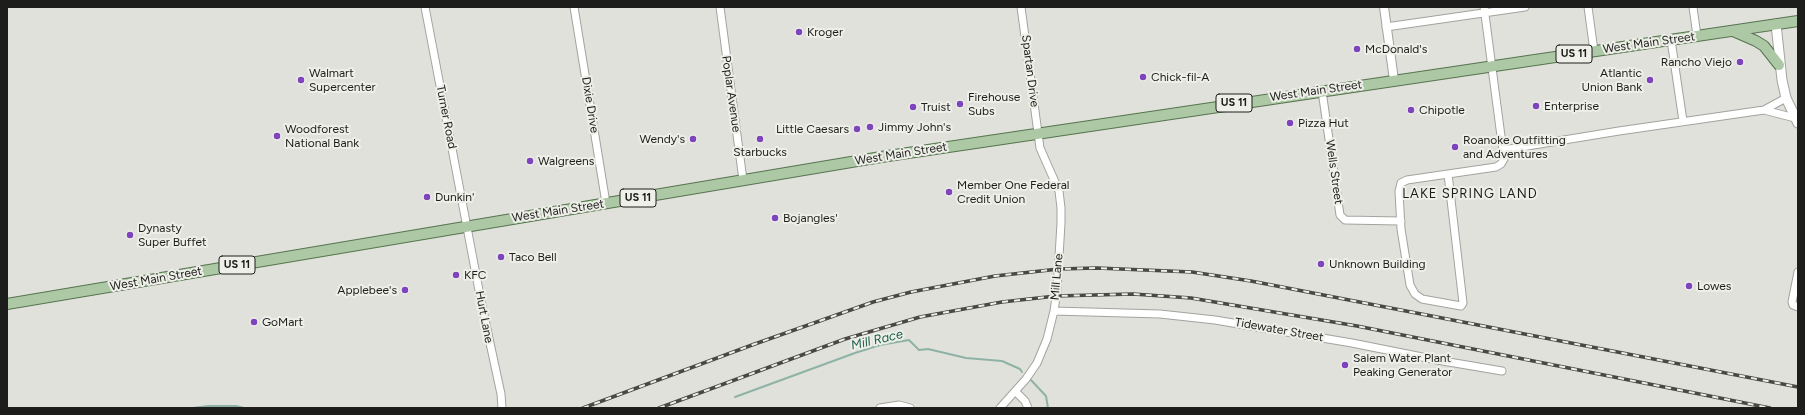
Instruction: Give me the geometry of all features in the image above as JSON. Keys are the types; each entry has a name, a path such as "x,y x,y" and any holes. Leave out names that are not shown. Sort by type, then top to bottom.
{"main road":[{"name":"West Main Street","path":"7,304 881,157 1038,135 1394,80 1798,21"},
{"path":"1776,24 1779,65 1786,98 1797,121"},
{"path":"1733,31 1756,40 1764,46 1779,65"}],"street":[{"name":"Turner Road","path":"425,7 467,226"},
{"name":"Dixie Drive","path":"574,7 606,203"},
{"name":"Poplar Avenue","path":"720,7 743,180"},
{"name":"Spartan Drive","path":"1022,7 1038,135"},
{"path":"1384,7 1394,80"},
{"path":"1386,27 1484,10 1525,7"},
{"path":"1588,7 1594,51"},
{"path":"1693,7 1696,36"},
{"path":"1448,174 1462,305 1446,304 1422,299 1412,291 1407,271 1399,191 1403,181 1448,174 1496,167 1503,163 1503,150 1484,10"},
{"path":"1671,40 1683,121"},
{"name":"Wells Street","path":"1322,91 1340,215 1345,220 1401,221"},
{"path":"1503,150 1683,121 1764,110 1786,98"},
{"path":"1764,110 1797,121"},
{"name":"Mill Lane","path":"1000,408 1016,392 1026,379 1042,351 1054,311 1062,208 1059,191 1043,157 1038,135"},
{"name":"Hurt Lane","path":"467,226 501,394 502,408"},
{"path":"1796,306 1792,302 1798,272"},
{"name":"Tidewater Street","path":"1054,311 1160,314 1215,320 1346,342 1451,363 1502,371"},
{"path":"1016,392 1025,401 1028,408"},
{"path":"880,408 899,405 910,408"}],"waterway":[{"name":"Mill Race","path":"735,397 855,353 880,345 909,340 919,350 928,349 966,358 1002,361 1020,369 1022,372"},
{"name":"Mill Race","path":"1030,379 1046,396 1048,408"},
{"name":"Mill Race","path":"193,408 208,406 236,406 244,408"}],"railway":[{"path":"583,408 873,302 911,292 995,276 1059,269 1097,268 1192,272 1251,281 1798,387"},
{"path":"659,408 845,339 920,317 1002,302 1056,296 1133,294 1191,298 1357,326 1770,408"}],"place":[{"name":"Kroger","path":"799,32"},
{"name":"McDonald's","path":"1357,49"},
{"name":"Rancho Viejo","path":"1740,62"},
{"name":"Chick-fil-A","path":"1143,77"},
{"name":"Walmart Supercenter","path":"301,80"},
{"name":"Atlantic Union Bank","path":"1650,80"},
{"name":"Firehouse Subs","path":"960,104"},
{"name":"Enterprise","path":"1536,106"},
{"name":"Truist","path":"913,107"},
{"name":"Chipotle","path":"1411,110"},
{"name":"Pizza Hut","path":"1290,123"},
{"name":"Jimmy John's","path":"870,127"},
{"name":"Little Caesars","path":"857,129"},
{"name":"Woodforest National Bank","path":"277,136"},
{"name":"Wendy's","path":"693,139"},
{"name":"Starbucks","path":"760,139"},
{"name":"Roanoke Outfitting and Adventures","path":"1455,147"},
{"name":"Walgreens","path":"530,161"},
{"name":"Member One Federal Credit Union","path":"949,192"},
{"name":"Dunkin'","path":"427,197"},
{"name":"Bojangles'","path":"775,218"},
{"name":"Dynasty Super Buffet","path":"130,235"},
{"name":"Taco Bell","path":"501,257"},
{"name":"Unknown Building","path":"1321,264"},
{"name":"KFC","path":"456,275"},
{"name":"Lowes","path":"1689,286"},
{"name":"Applebee's","path":"405,290"},
{"name":"GoMart","path":"254,322"},
{"name":"Salem Water Plant Peaking Generator","path":"1345,365"}],"district":[{"name":"LAKE SPRING LAND","path":"1470,194"}]}
